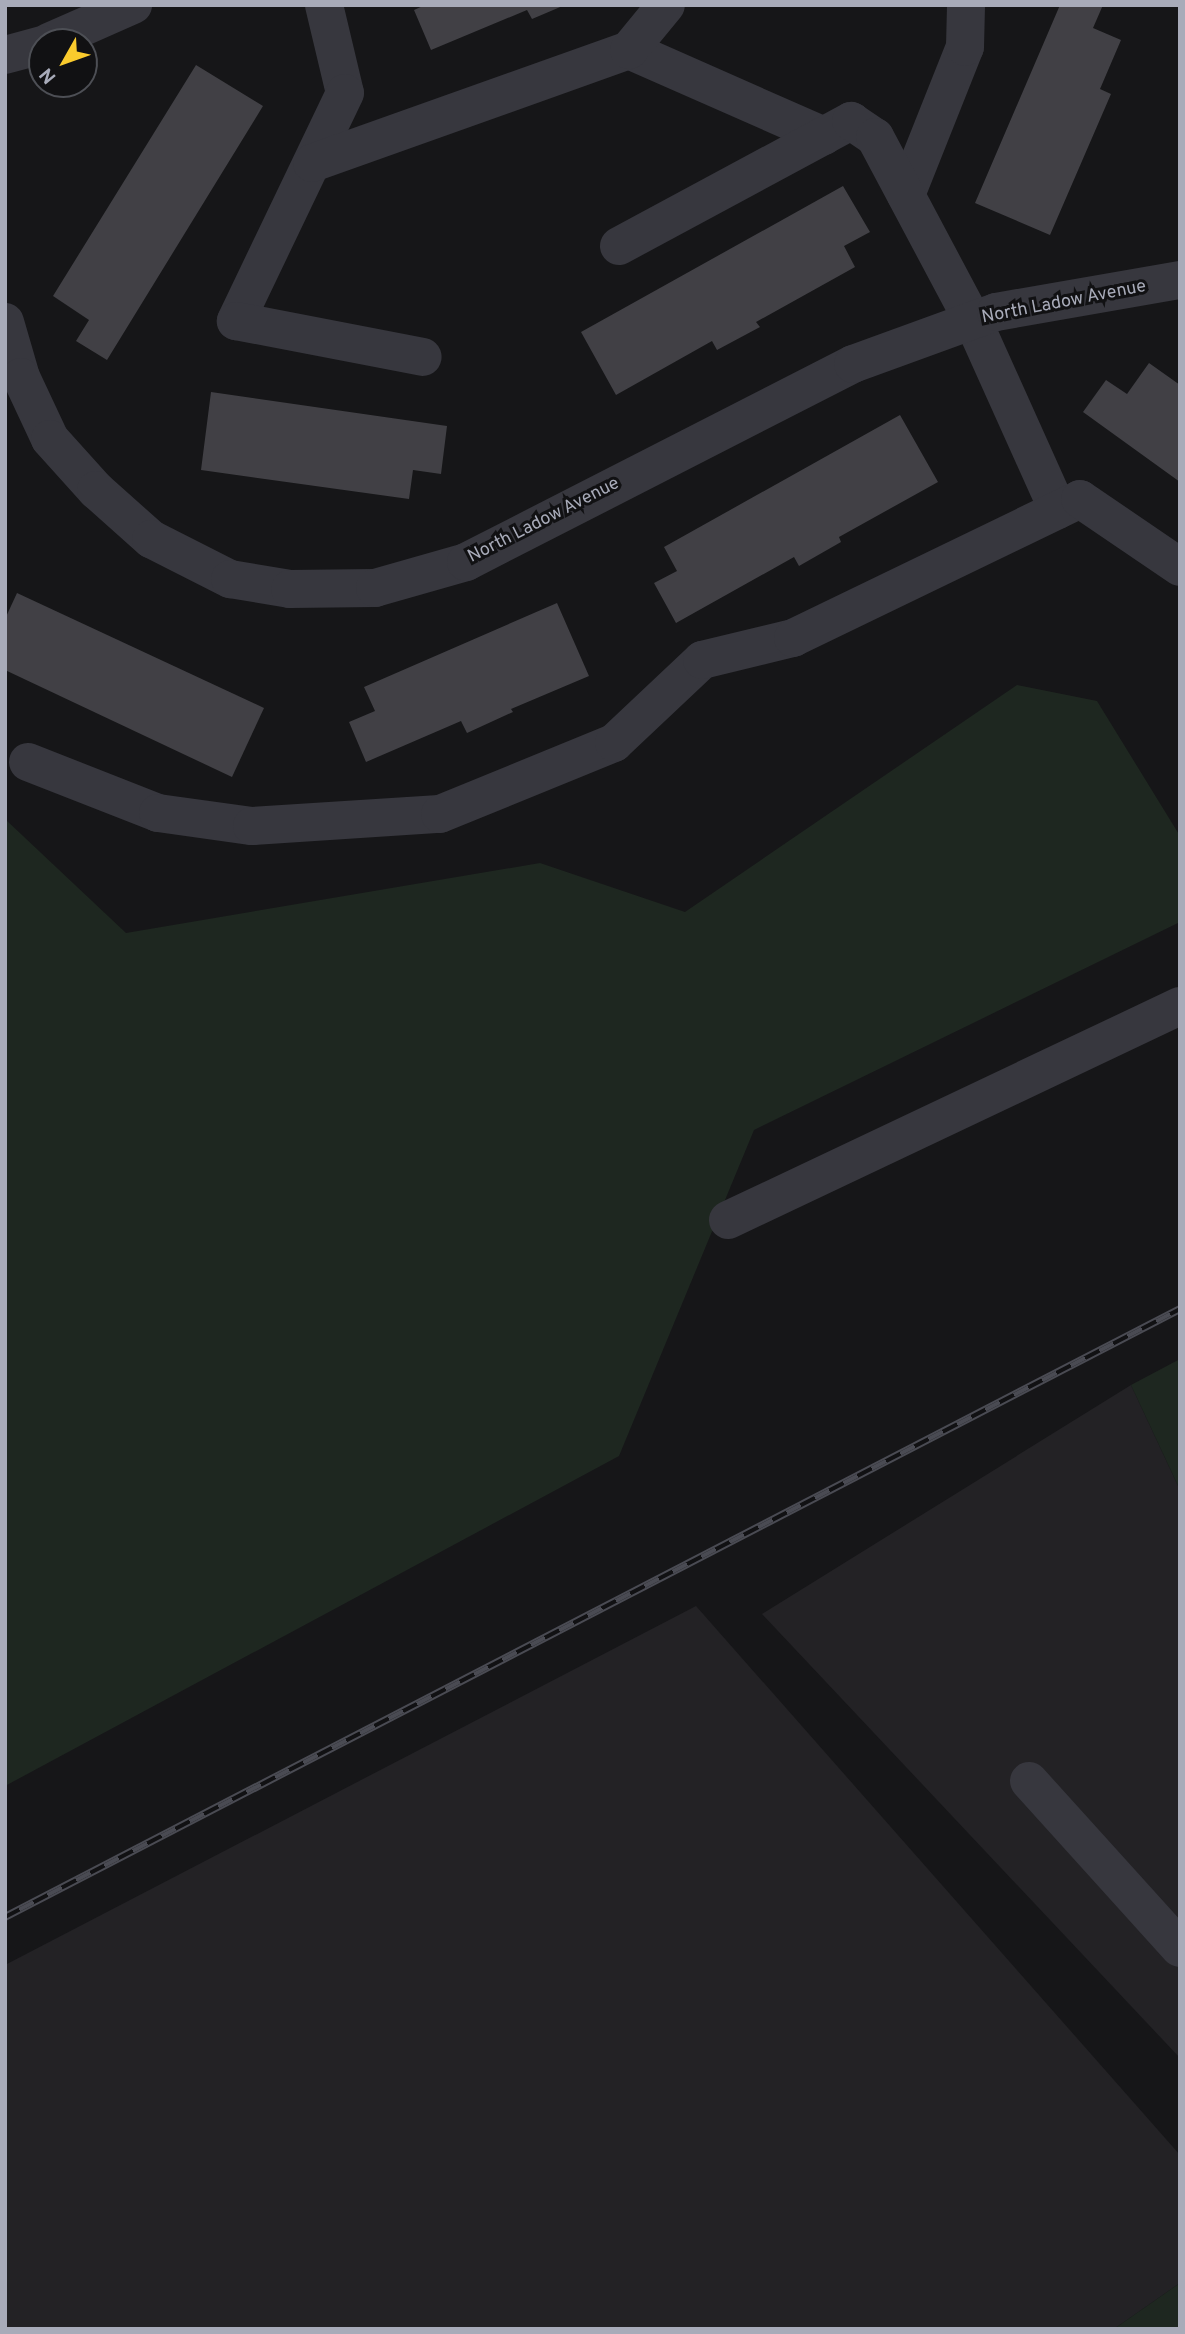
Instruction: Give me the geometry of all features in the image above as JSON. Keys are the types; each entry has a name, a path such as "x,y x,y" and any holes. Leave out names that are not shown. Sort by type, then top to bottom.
{"street":[{"path":"81,28 133,5"},
{"path":"324,5 345,93 236,321 423,357"},
{"path":"312,163 629,50 666,5"},
{"path":"906,195 965,47 966,5"},
{"path":"5,55 28,49"},
{"path":"629,50 824,136"},
{"path":"619,246 851,121 874,137 906,195 972,321 1058,510"},
{"name":"North Ladow Avenue","path":"5,322 21,377 50,439 96,490 151,539 230,579 290,589 375,588 466,562 853,364 996,312 1180,280"},
{"path":"28,762 158,813 252,826 440,814 614,743 702,660 793,638 1080,499 1180,568"},
{"path":"728,1220 1180,1006"},
{"path":"1029,1782 1180,1948"}],"shaded area":[{"path":"1017,685 1097,701 1180,836 1180,922 754,1130 619,1456 5,1786 5,819 126,933 540,863 685,912"},
{"path":"1180,1359 1180,1490 1131,1385"},
{"path":"1131,1385 1180,1490 1180,2058 762,1614"},
{"path":"696,1606 1180,2155 1180,2283 1114,2329 5,2329 5,1965"},
{"path":"1180,2283 1180,2329 1114,2329"}],"building":[{"path":"425,5 565,5 532,19 527,10 431,50 414,10"},
{"path":"1060,5 1103,5 1093,28 1121,40 1100,89 1111,94 1050,235 975,203"},
{"path":"196,65 263,106 107,360 76,341 89,320 53,296"},
{"path":"843,186 870,232 844,246 855,267 756,322 760,327 717,350 712,341 616,395 581,332"},
{"path":"1149,363 1180,385 1180,482 1083,412 1106,380 1127,394"},
{"path":"211,392 447,426 441,474 413,470 409,499 201,470"},
{"path":"900,415 938,482 839,537 841,542 799,566 794,557 676,623 654,583 677,571 664,547"},
{"path":"17,593 264,708 232,777 5,670 5,619"},
{"path":"557,603 589,676 511,709 513,712 467,733 461,721 366,762 349,722 375,711 364,687"}],"railway":[{"path":"5,1917 1180,1309"}]}
